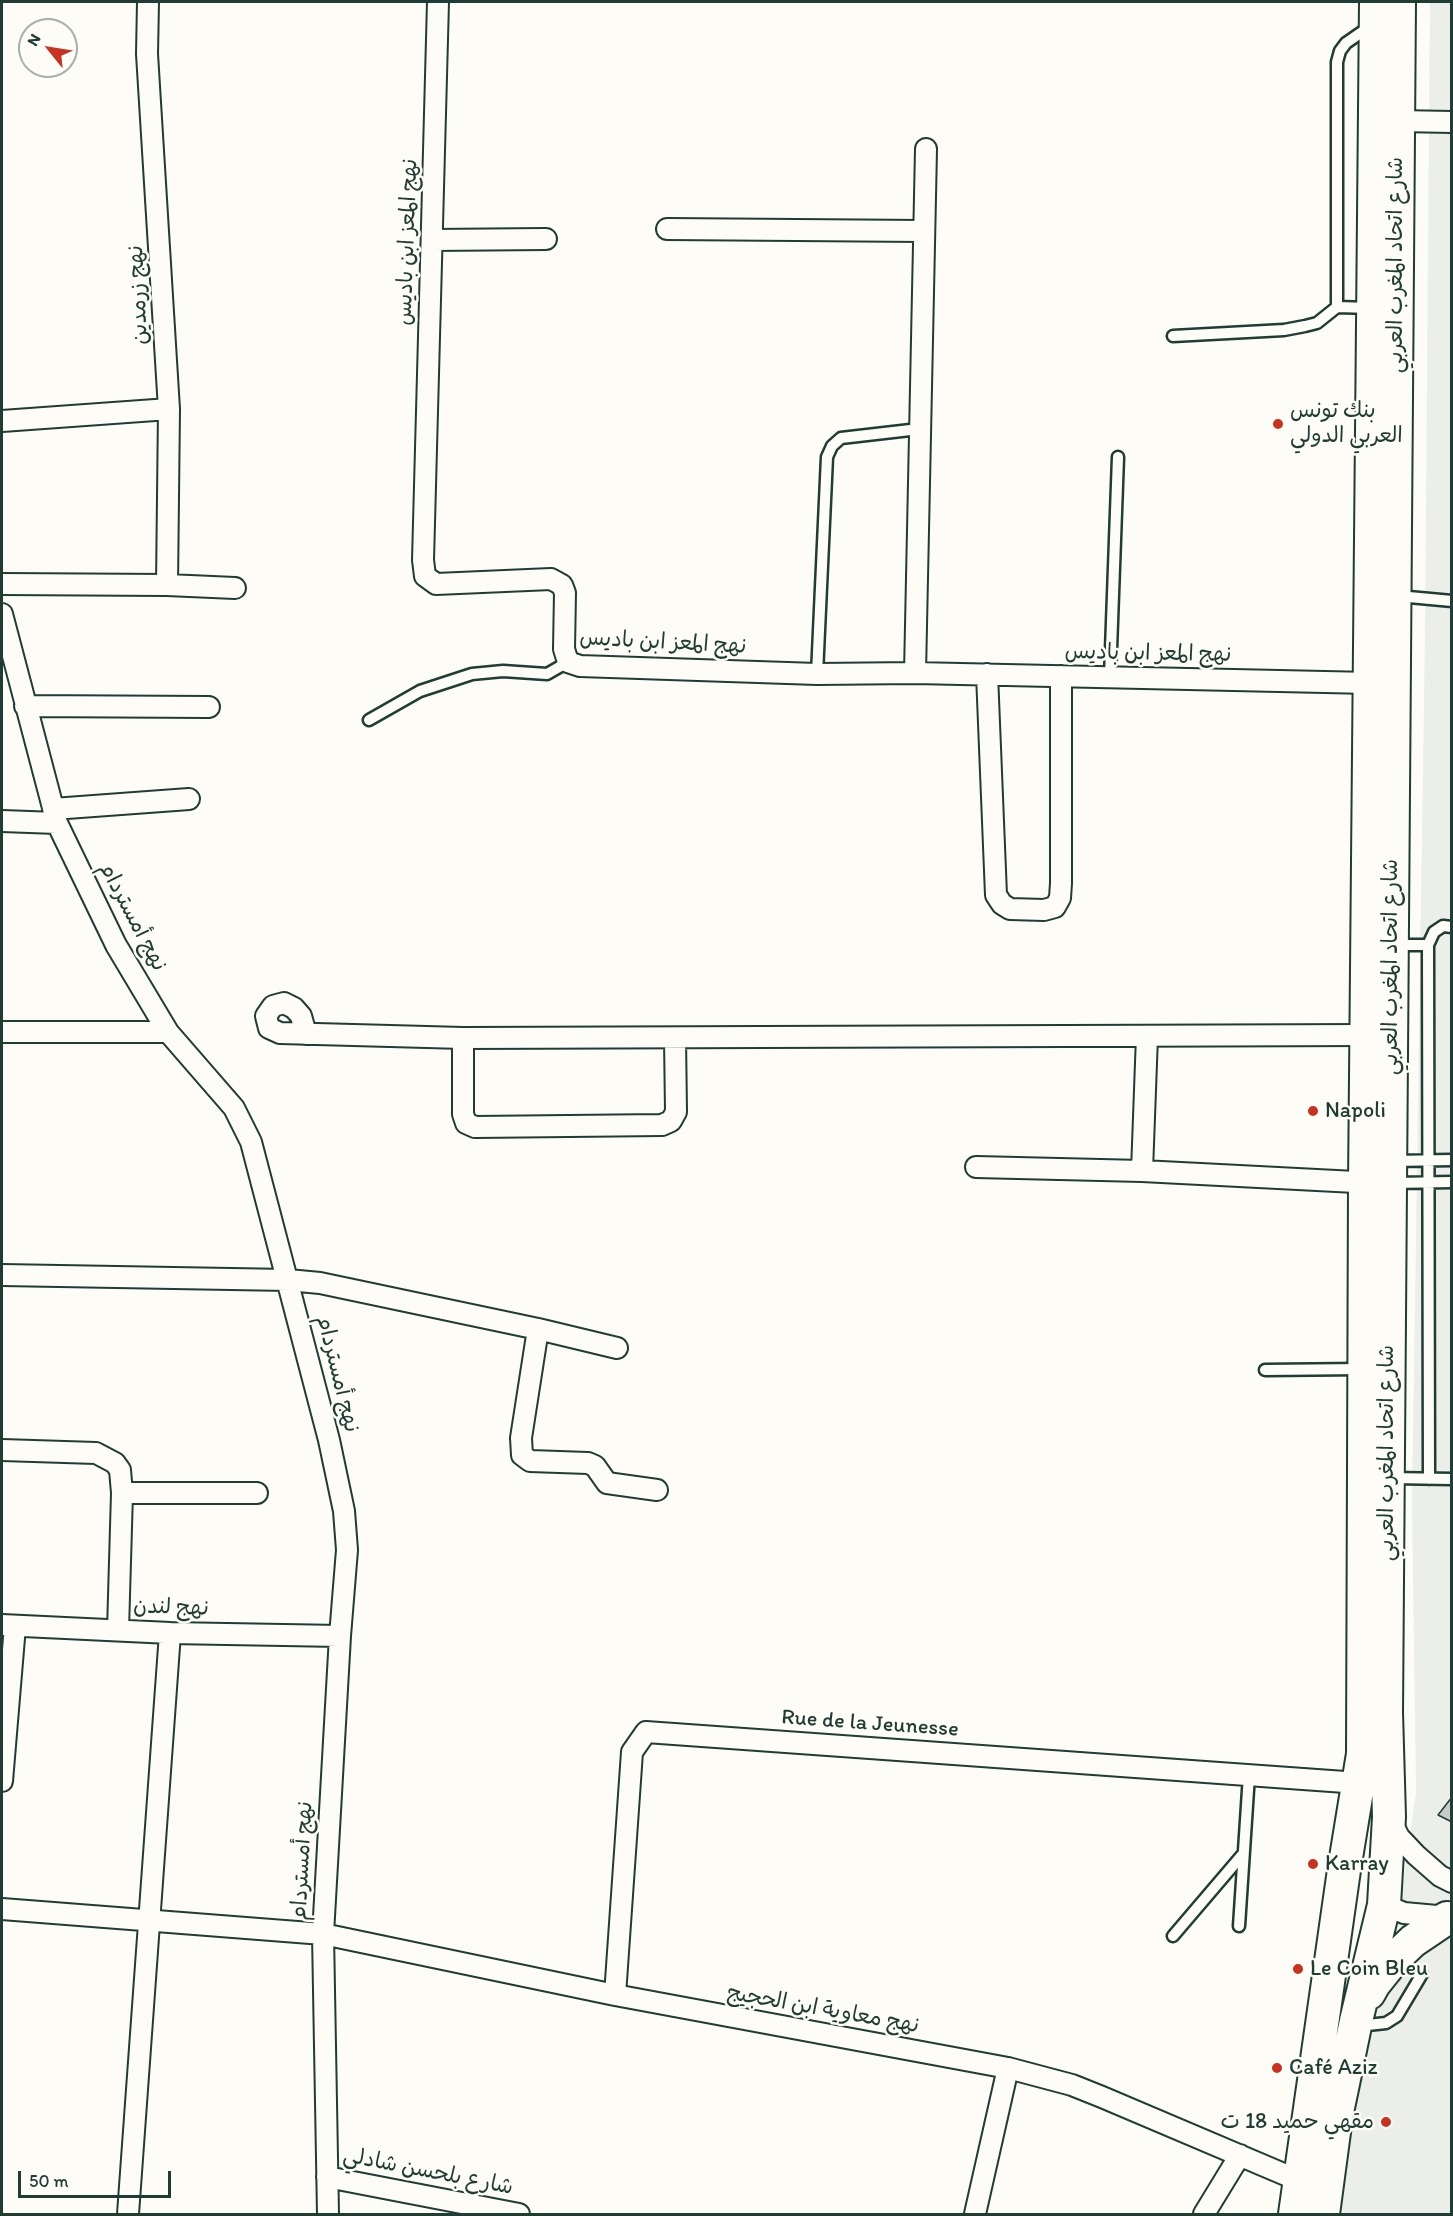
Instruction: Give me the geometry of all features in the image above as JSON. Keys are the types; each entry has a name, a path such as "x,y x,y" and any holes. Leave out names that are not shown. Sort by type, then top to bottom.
{"main road":[{"name":"شارع اتحاد المغرب العربي","path":"1323,2214 1336,2117 1384,1905 1389,1817 1386,1712 1387,1478 1381,1175 1367,1035 1370,683 1383,595 1398,120 1399,2"},
{"name":"شارع اتحاد المغرب العربي","path":"1295,2214 1344,1870 1363,1754 1365,1370 1381,1175 1392,945 1374,308 1376,12"},
{"path":"1359,1783 1361,1838 1370,1872 1384,1905"},
{"path":"1356,2024 1374,1984 1394,1959 1413,1941 1449,1917"}],"street":[{"name":"نهج زرمدين","path":"148,2 147,54 169,409 167,585"},
{"name":"نهج المعز ابن باديس","path":"438,2 423,560 425,576 436,584 551,579 562,585 565,593 564,649 568,662 580,666 817,674 915,672 1370,683"},
{"path":"1398,120 1452,122"},
{"path":"915,672 926,149"},
{"path":"667,229 923,231"},
{"path":"432,240 546,239"},
{"path":"2,421 169,409"},
{"path":"2,584 167,585 235,588"},
{"name":"نهج أمستردام","path":"2,614 55,816 116,945 168,1032 234,1108 251,1142 329,1440 344,1510 347,1550 323,1934 328,2214"},
{"path":"987,674 996,895 1002,904 1010,909 1044,910 1055,907 1060,898 1061,676"},
{"path":"25,706 209,706"},
{"path":"2,821 189,799"},
{"path":"2,1032 168,1032"},
{"path":"306,1034 463,1038 1367,1035"},
{"path":"1142,1172 1147,1036"},
{"path":"463,1038 463,1114 466,1122 475,1127 662,1125 671,1121 676,1112 675,1038"},
{"path":"976,1167 1381,1175"},
{"path":"2,1275 288,1280 336,1286 617,1348"},
{"path":"538,1329 521,1438 522,1455 530,1461 588,1463 595,1466 607,1483 657,1490"},
{"path":"2,1450 96,1452 115,1463 120,1470 122,1493 118,1630"},
{"path":"122,1493 257,1493"},
{"path":"2,1781 8,1626"},
{"name":"نهج لندن","path":"8,1626 170,1633 340,1636"},
{"path":"128,2214 147,1921 170,1633"},
{"name":"Rue de la Jeunesse","path":"615,1995 632,1752 646,1732 1359,1783"},
{"path":"1389,1817 1399,1837 1416,1855 1440,1876 1452,1882"},
{"path":"1384,1905 1404,1913 1449,1917"},
{"name":"نهج معاوية ابن الحجيج","path":"2,1909 323,1934 615,1995 1008,2068 1072,2085 1300,2181"},
{"path":"975,2214 1008,2068"},
{"path":"1204,2214 1240,2155"},
{"name":"شارع بلحسن شادلي","path":"327,2177 519,2214"}],"lane":[{"path":"1337,308 1337,62 1340,51 1346,43 1376,12"},
{"path":"1173,336 1284,330 1317,323 1337,308 1374,308"},
{"path":"817,674 827,457 832,446 841,438 920,429"},
{"path":"1110,677 1118,458"},
{"path":"1383,595 1452,601"},
{"path":"369,720 420,691 472,674 503,671 547,674 568,662"},
{"path":"1429,1479 1428,945 1434,932 1443,926 1452,927"},
{"path":"1392,945 1428,945"},
{"path":"1381,1175 1430,1160 1452,1160"},
{"path":"1381,1175 1429,1182 1452,1182"},
{"path":"1265,1370 1365,1370"},
{"path":"1387,1478 1452,1479"},
{"path":"1239,1926 1249,1775"},
{"path":"1173,1936 1243,1854"},
{"path":"1356,2024 1386,2023 1397,2016 1422,1974"}],"shaded area":[{"path":"1430,2 1451,2 1451,2214 1338,2214 1368,2020 1399,1911 1416,1792 1412,1504 1425,633"}],"building":[{"path":"1452,1797 1452,1822 1438,1815"}],"place":[{"name":"بنك تونس العربي الدولي","path":"1278,424"},
{"name":"Napoli","path":"1313,1111"},
{"name":"Karray","path":"1313,1864"},
{"name":"Le Coin Bleu","path":"1298,1969"},
{"name":"Café Aziz","path":"1277,2068"},
{"name":"مقهي حميد 18 ت","path":"1386,2122"}]}
